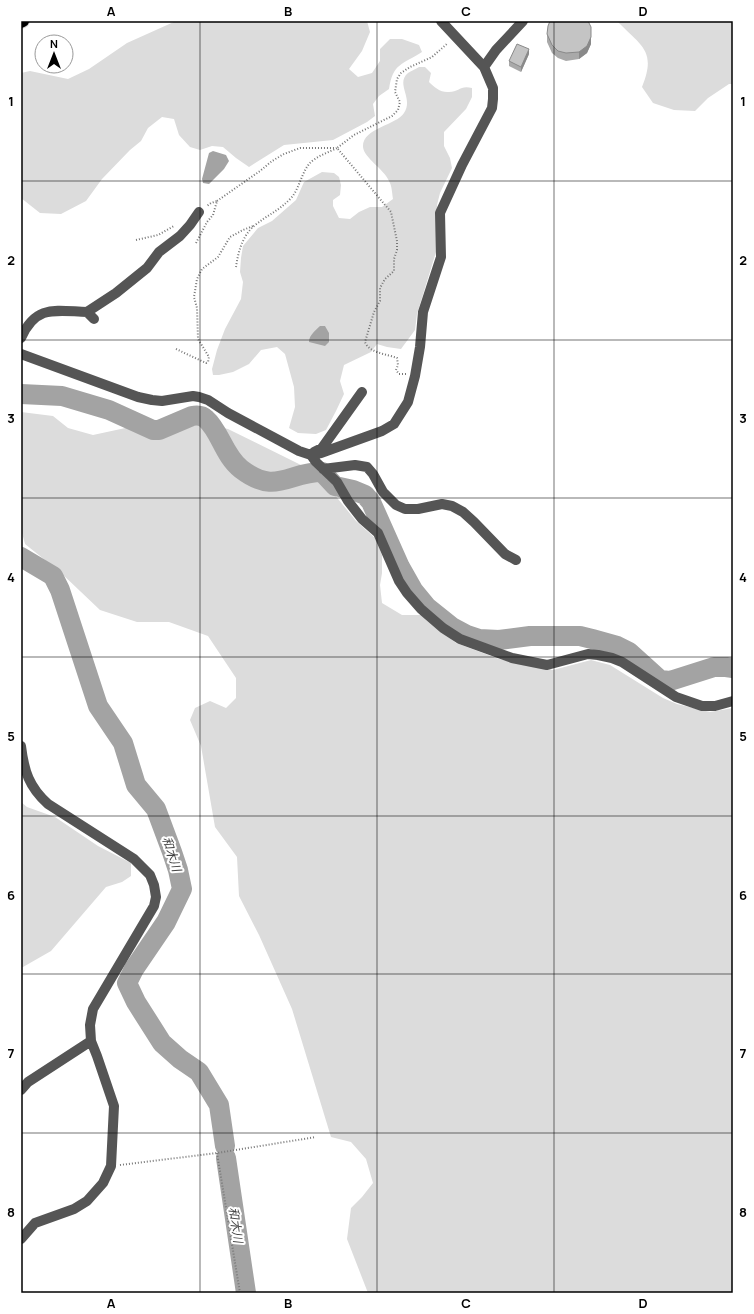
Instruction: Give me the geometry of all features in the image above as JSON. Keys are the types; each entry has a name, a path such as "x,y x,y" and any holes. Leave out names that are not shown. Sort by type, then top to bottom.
{"street":[{"path":"311,455 321,453 382,431 394,424 408,402 415,376 420,347 423,312 441,256 440,213 462,165 492,108 493,99 493,88 484,67 441,21"},
{"path":"484,67 496,50 523,21"},
{"path":"21,338 33,320 47,311 87,312 116,293 148,268 159,252 185,230 199,212"},
{"path":"87,312 94,319"},
{"path":"21,354 138,397 162,401 186,397 199,397 208,400 228,413 300,451 311,455 337,482 362,519 378,533 399,581 407,593 426,614 443,628 460,639 512,658 547,666 588,654 612,658 632,668 676,697 702,706 715,706 733,701"},
{"path":"311,455 322,448 362,392"},
{"path":"323,469 356,465 367,467 373,474 383,492 396,505 405,509 418,509 442,504 452,506 463,512 505,554 516,560"},
{"path":"21,746 23,762 27,775 33,788 40,796 48,804 134,859 150,875 154,885 156,897 154,906 93,1009 90,1025 91,1041 100,1062 114,1106 111,1166 102,1183 87,1201 74,1209 36,1223 21,1239"},
{"path":"21,1090 28,1082 91,1041"}],"path":[{"path":"176,349 206,363 208,362 209,357 198,339 197,308 194,297 197,279 202,269 218,257 230,237 253,226 285,204 295,194 307,167 312,162 337,148 354,135 392,116 398,110 400,102 395,92 397,79 401,73 432,56 455,37"},
{"path":"217,201 284,154 300,148 337,148 391,212 397,241 394,271 385,279 380,288 380,301 374,312 365,342 366,345 375,352 397,358 397,372 415,376"},
{"path":"136,240 158,235 175,226"},
{"path":"236,267 240,247 253,226"},
{"path":"111,1166 217,1153 316,1136"},
{"path":"217,1153 240,1293"}],"shaded area":[{"path":"176,21 367,21 370,32 362,51 349,69 358,77 372,73 380,61 380,49 390,39 402,39 419,45 422,52 396,69 389,89 379,96 373,104 375,116 367,122 333,140 284,145 249,167 223,147 212,146 200,150 190,147 179,135 174,119 162,117 148,128 141,141 130,150 102,179 86,201 61,214 40,213 21,198 21,73 30,71 34,72 34,74 44,74 68,79 89,69 127,43"},
{"path":"617,21 733,21 733,84 729,84 708,98 695,111 674,110 653,103 642,87 648,65 647,56 639,43"},
{"path":"419,67 425,67 431,73 429,82 443,92 455,91 468,87 472,88 472,97 466,109 444,132 444,146 450,158 452,168 440,193 437,205 438,217 436,252 417,314 415,330 401,349 377,344 371,352 344,365 340,381 344,394 326,430 316,434 298,433 289,428 295,407 294,387 285,354 277,347 261,350 249,364 233,372 213,375 212,369 217,350 225,329 241,299 243,282 240,272 243,246 258,228 272,221 296,200 304,182 322,172 334,173 339,177 341,185 340,195 333,200 333,206 339,218 350,219 359,212 370,207 382,207 393,199 391,185 383,172 364,151 364,141 368,135 394,121 404,113 407,107 407,102 403,82 408,73"},
{"path":"213,151 226,155 229,161 224,169 209,184 203,183 202,179 209,153"},
{"path":"320,326 325,326 329,333 329,342 325,346 309,342 311,335"},
{"path":"21,412 53,416 68,428 93,435 130,427 195,422 228,429 303,466 334,494 356,521 375,538 382,555 380,585 382,603 402,615 421,615 456,643 499,659 553,670 591,660 610,665 663,698 677,704 710,712 733,708 733,1293 368,1293 347,1239 351,1208 373,1183 366,1159 351,1142 331,1137 292,1009 259,935 239,896 237,857 215,827 201,746 190,720 195,708 210,701 226,708 236,698 236,678 208,636 169,622 137,622 100,610 60,572 25,544 21,529"},
{"path":"21,802 27,807 55,817 98,846 131,863 131,876 122,882 106,887 51,951 23,967 21,967"}],"building":[{"path":"550,21 588,21 591,27 591,37 587,46 579,52 566,53 558,51 552,45 547,34"},
{"path":"517,44 529,49 521,67 509,61"}],"waterway":[{"path":"21,394 62,396 109,410 153,430 159,430 192,416 198,415 211,424 235,464 253,477 264,481 273,482 282,481 300,475 322,472 335,486 353,490 365,495 371,502 400,567 413,590 427,607 452,627 467,635 479,639 499,640 530,636 580,636 617,646 629,652 660,680 670,681 714,667 733,668"},
{"name":"和木川","path":"21,557 53,576 60,590 98,706 123,743 136,785 156,809 172,852 182,889 166,922 134,969 127,983 136,1002 162,1043 180,1059 199,1072 219,1105 225,1146"},
{"name":"和木川","path":"226,1158 246,1293"}]}
